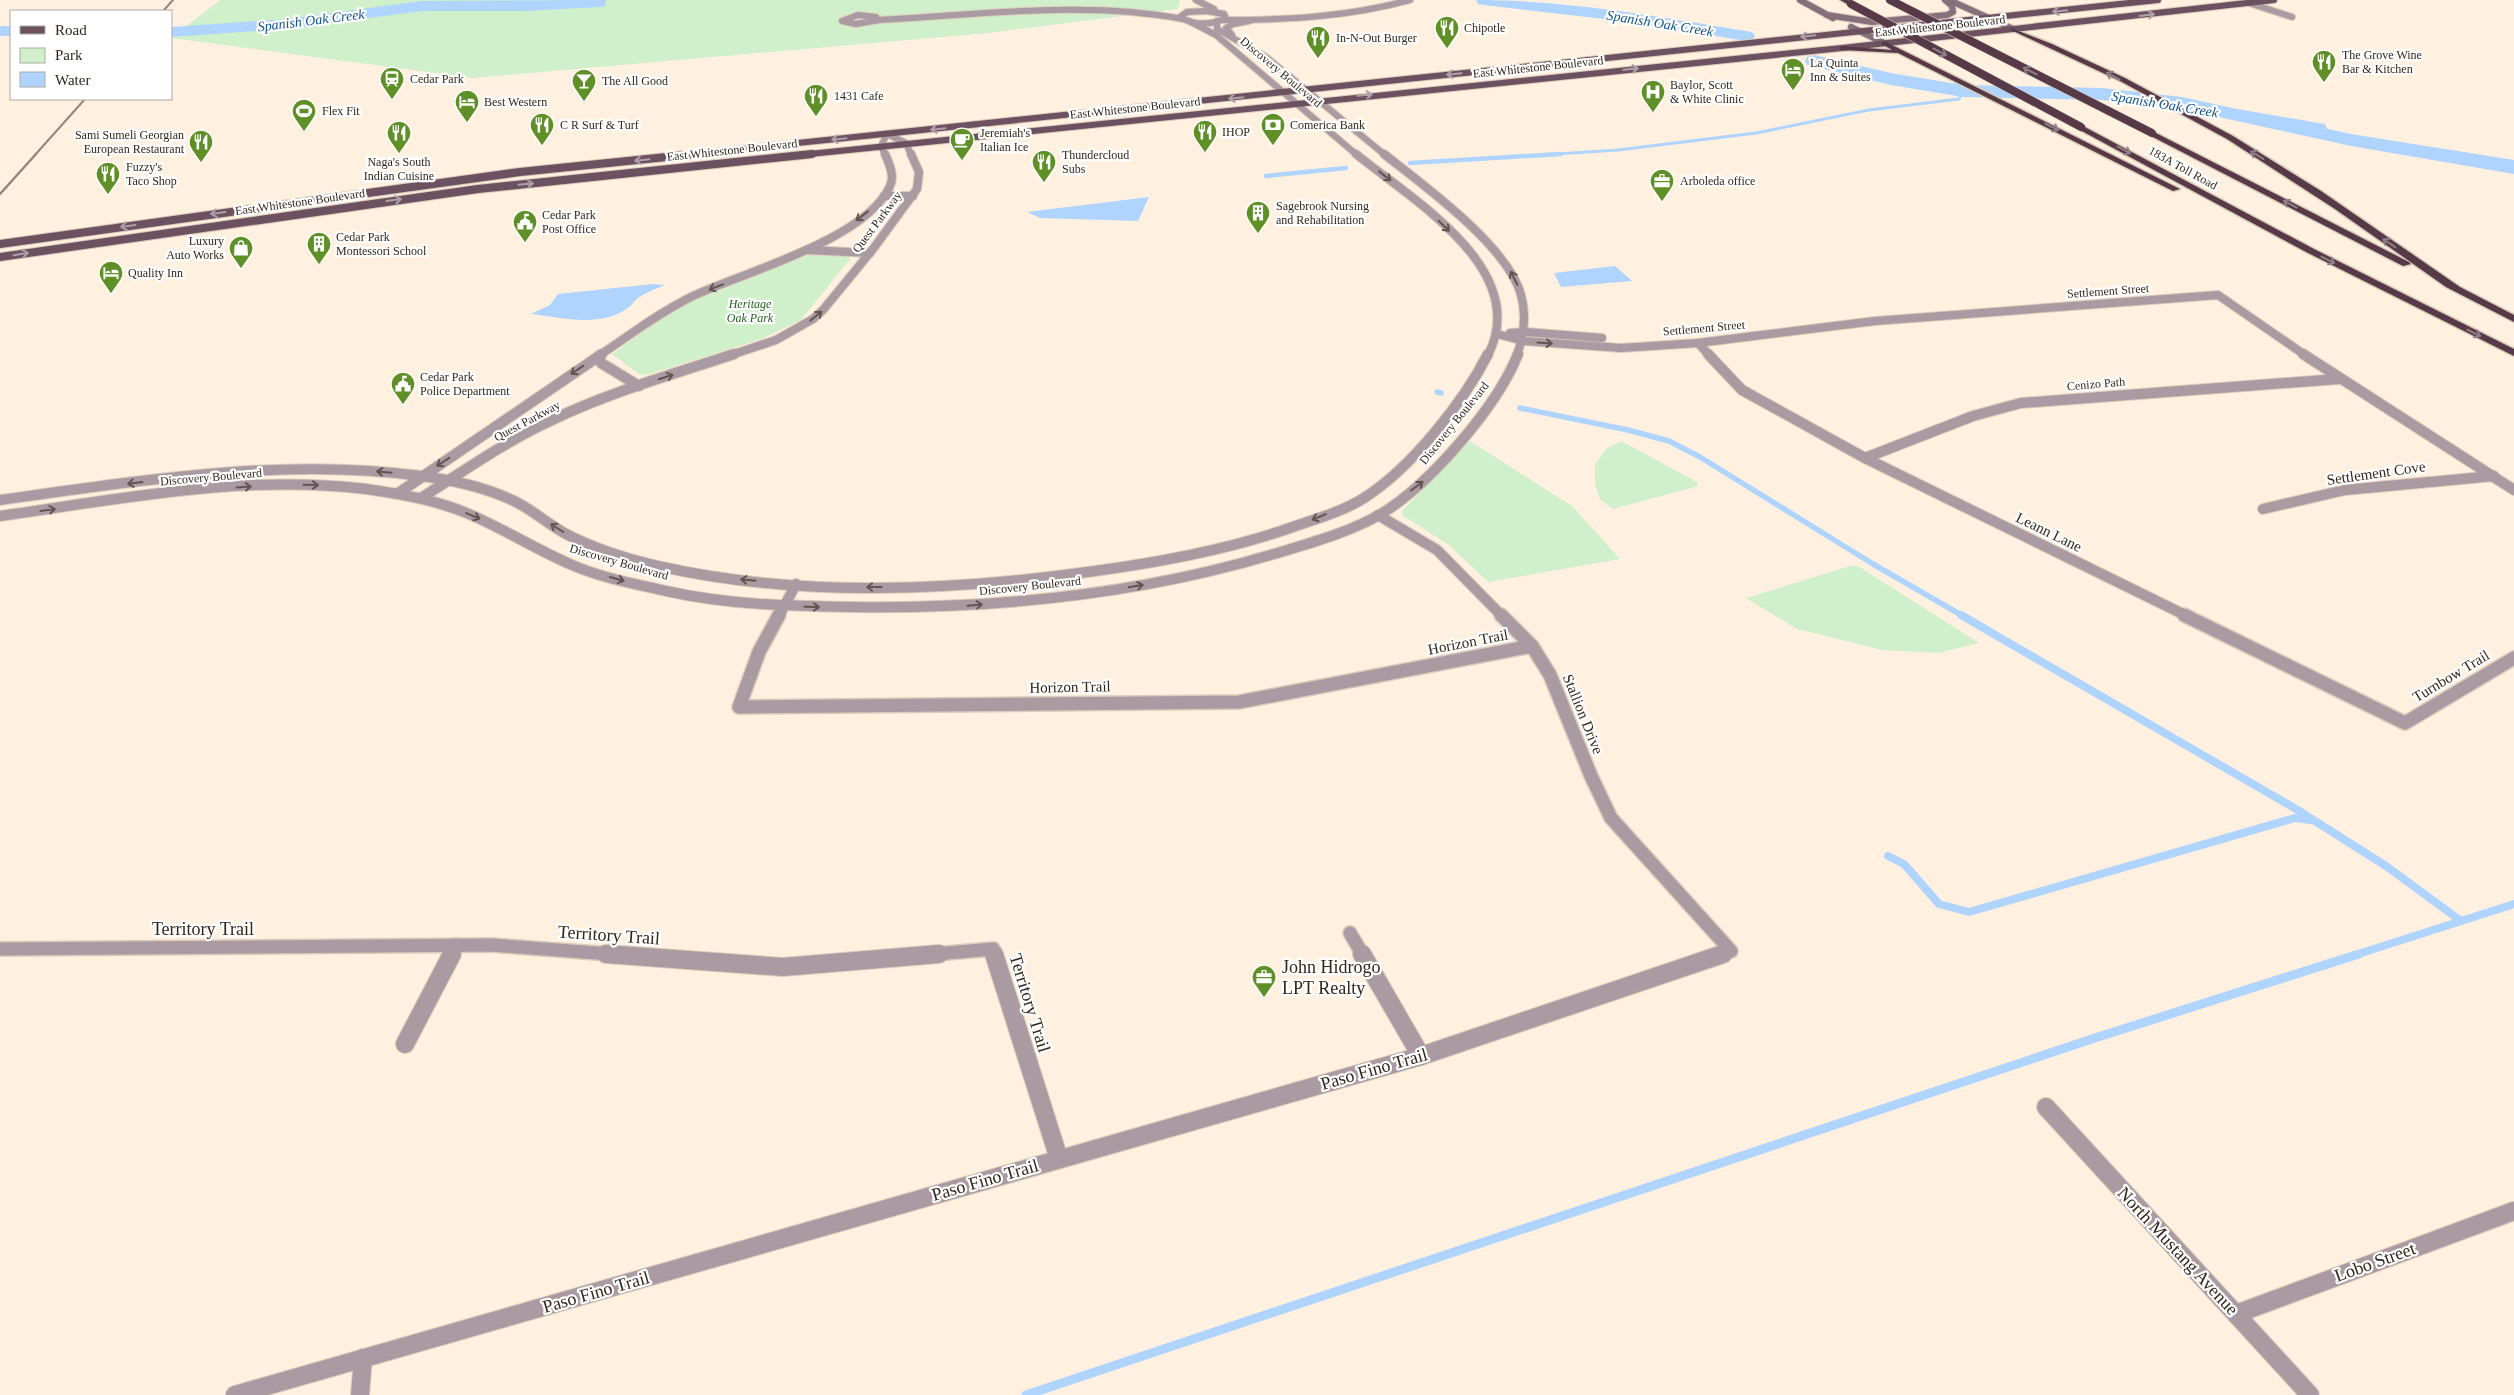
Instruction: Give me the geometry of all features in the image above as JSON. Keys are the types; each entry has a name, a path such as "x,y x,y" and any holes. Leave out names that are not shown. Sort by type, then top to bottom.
{"highway":[{"name":"183A Toll Road","path":"1843,0 2311,251 2514,353"},
{"name":"183A Toll Road","path":"1890,0 2514,319"},
{"path":"1904,0 1950,30"},
{"path":"2013,29 2089,63 2216,130 2298,180 2458,290"},
{"path":"1884,43 2220,210 2311,251"},
{"path":"1842,48 1879,49 1909,55"}],"main road":[{"path":"1800,0 1857,31 1884,43"},
{"path":"1828,15 1872,22 1947,15 1953,12 1952,6 1945,0"},
{"path":"1949,0 2013,29"},
{"name":"East Whitestone Boulevard","path":"0,244 478,177 2158,0"},
{"name":"East Whitestone Boulevard","path":"0,257 478,189 1296,102 1842,48 2274,0"}],"street":[{"path":"1238,39 1226,28 1233,24 1249,21 1359,11 1410,0"},
{"path":"1186,20 1180,16 1189,12 1194,5 1193,1 1223,13 1226,18 1219,21"},
{"path":"2249,3 2292,17"},
{"path":"876,20 876,17 860,15 843,19 842,22 859,24 876,20 931,19 1051,9 1150,13 1223,13 1275,18"},
{"path":"1150,13 1186,20 1249,21"},
{"name":"Discovery Boulevard","path":"0,500 229,471 334,468 423,476 450,480 480,488 516,502 573,538 601,548 689,572 796,584 923,587 1003,582 1079,574 1168,560 1226,548 1279,532 1364,498 1438,430 1491,353 1497,334 1499,316 1496,296 1485,271 1473,255 1435,217 1216,36 1186,20"},
{"name":"Discovery Boulevard","path":"0,516 153,495 258,486 312,485 421,498 493,524 571,565 647,588 716,599 786,606 885,608 968,606 1055,598 1138,586 1215,571 1324,538 1378,516 1425,480 1454,449 1504,383 1525,337 1522,293 1511,270 1457,214 1260,53 1238,39 1217,29 1219,21"},
{"path":"881,146 887,134 906,143"},
{"name":"Quest Parkway","path":"421,498 520,436 553,419 639,386 754,348 798,329 823,310 870,253 913,196 917,189 919,172 906,143"},
{"name":"Quest Parkway","path":"397,494 598,356 682,302 806,250 843,229 884,196 890,186 892,170 881,146"},
{"path":"884,196 913,196"},
{"path":"806,250 870,253"},
{"name":"Settlement Street","path":"1497,334 1621,348 1698,343 1875,321 2218,295 2339,379 2514,490"},
{"name":"Leann Lane","path":"1698,343 1742,390 1865,458 2405,723"},
{"path":"598,356 600,363 639,386"},
{"name":"Cenizo Path","path":"1865,458 1973,416 2021,403 2339,379"},
{"name":"Settlement Cove","path":"2263,509 2345,490 2494,476"},
{"name":"Stallion Drive","path":"1378,516 1437,550 1532,646 1550,675 1591,776 1611,818 1731,951"},
{"name":"Horizon Trail","path":"796,584 786,606 759,652 739,707 1239,702 1532,646"},
{"name":"Turnbow Trail","path":"2405,723 2514,658"},
{"path":"1350,933 1421,1056"},
{"name":"Territory Trail","path":"0,949 492,945 783,967 993,949 1059,1159"},
{"path":"405,1044 456,946"},
{"name":"Paso Fino Trail","path":"235,1395 1421,1056 1731,951"},
{"name":"North Mustang Avenue","path":"2046,1107 2310,1395"},
{"name":"Lobo Street","path":"2236,1314 2514,1211"},
{"path":"360,1395 363,1358"}],"green space":[{"path":"220,0 1180,0 1178,9 989,33 473,78 172,37"},
{"name":"Heritage Oak Park","path":"811,254 848,255 850,259 801,320 761,339 646,375 639,374 612,354 678,307"},
{"path":"1470,441 1572,506 1620,559 1488,582 1449,545 1402,515 1403,510"},
{"path":"1621,441 1697,482 1698,486 1613,509 1600,499 1595,485 1595,465 1606,449"},
{"path":"1850,566 1858,566 1979,643 1939,653 1882,650 1797,629 1746,598"}],"water":[{"path":"2183,104 2237,109 2325,124 2327,129 2312,136"},
{"path":"1149,197 1138,221 1040,218 1027,212"},
{"path":"1615,266 1632,281 1561,287 1554,273"},
{"path":"653,284 665,285 643,295 629,307 607,318 582,320 531,314 550,305 558,294"}],"waterway":[{"name":"Spanish Oak Creek","path":"1484,0 1630,17 1746,36"},
{"name":"Spanish Oak Creek","path":"172,32 286,24 422,6 526,6 599,2"},
{"name":"Spanish Oak Creek","path":"0,31 10,31"},
{"name":"Spanish Oak Creek","path":"1814,61 1891,79 1963,91 2102,94 2182,103 2351,140 2486,164 2514,167"},
{"path":"1541,155 1618,150 1756,133 1869,110 1959,99 1963,91"},
{"path":"1410,163 1561,154"},
{"path":"1266,176 1346,168"},
{"path":"1437,392 1441,393"},
{"path":"1520,408 1628,430 1669,441 1700,457 1873,564 1963,616"},
{"path":"1961,615 2296,809 2386,866 2461,921"},
{"path":"1888,856 1904,864 1939,904 1969,912 2295,818 2311,820"},
{"path":"2461,921 2514,904"},
{"path":"2355,955 2461,921"},
{"path":"1026,1395 2098,1037 2359,954"}],"railway":[{"path":"164,10 173,0"},
{"path":"35,155 84,100"},
{"path":"0,194 36,154"}],"place":[{"name":"Chipotle","path":"1447,49"},
{"name":"In-N-Out Burger","path":"1318,59"},
{"name":"The Grove Wine Bar & Kitchen","path":"2324,83"},
{"name":"La Quinta Inn & Suites","path":"1793,91"},
{"name":"Cedar Park","path":"392,100"},
{"name":"The All Good","path":"584,102"},
{"name":"Baylor, Scott & White Clinic","path":"1653,113"},
{"name":"1431 Cafe","path":"816,117"},
{"name":"Best Western","path":"467,123"},
{"name":"Flex Fit","path":"304,132"},
{"name":"C R Surf & Turf","path":"542,146"},
{"name":"Comerica Bank","path":"1273,146"},
{"name":"IHOP","path":"1205,153"},
{"name":"Naga's South Indian Cuisine","path":"399,154"},
{"name":"Jeremiah's Italian Ice","path":"962,161"},
{"name":"Sami Sumeli Georgian European Restaurant","path":"201,163"},
{"name":"Thundercloud Subs","path":"1044,183"},
{"name":"Fuzzy's Taco Shop","path":"108,195"},
{"name":"Arboleda office","path":"1662,202"},
{"name":"Sagebrook Nursing and Rehabilitation","path":"1258,234"},
{"name":"Cedar Park Post Office","path":"525,243"},
{"name":"Cedar Park Montessori School","path":"319,265"},
{"name":"Luxury Auto Works","path":"241,269"},
{"name":"Quality Inn","path":"111,294"},
{"name":"Cedar Park Police Department","path":"403,405"},
{"name":"John Hidrogo LPT Realty","path":"1264,998"}]}
